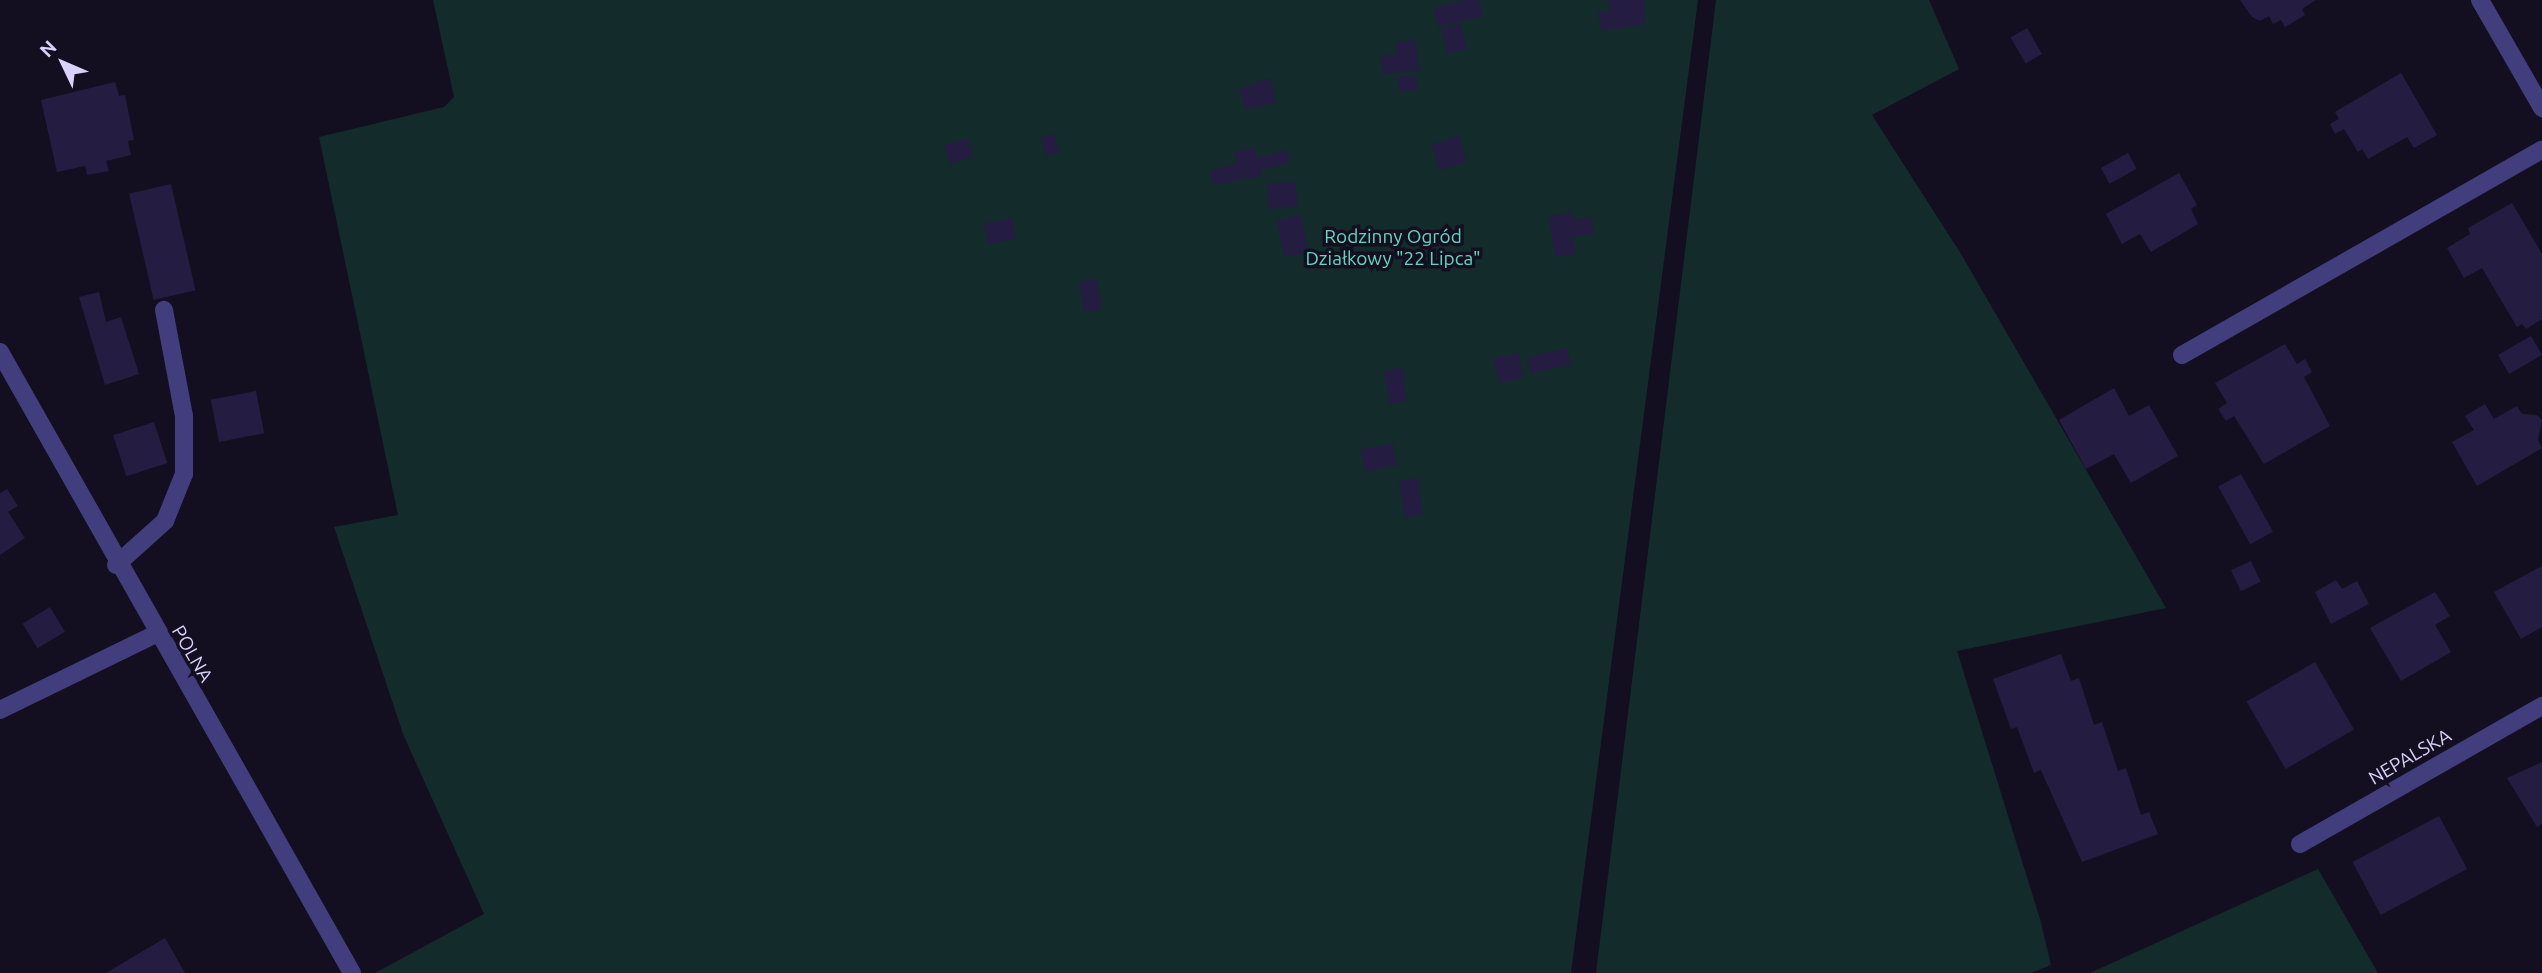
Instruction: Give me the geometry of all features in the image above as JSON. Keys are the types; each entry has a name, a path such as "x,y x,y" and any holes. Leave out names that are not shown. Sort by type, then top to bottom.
{"street":[{"path":"2480,0 2542,108"},
{"path":"2182,355 2542,150"},
{"path":"116,565 165,521 184,474 184,416 164,310"},
{"name":"POLNA","path":"0,352 116,565 352,973"},
{"path":"0,710 156,634"},
{"name":"NEPALSKA","path":"2300,844 2542,706"}],"green space":[{"name":"Rodzinny Ogród Działkowy \"22 Lipca\"","path":"433,0 1698,0 1571,973 375,973 484,914 403,734 334,527 398,515 319,137 444,107 454,97"},
{"path":"1716,0 1929,0 1959,69 1872,115 1961,254 2166,608 1957,651 2040,919 2051,965 2031,973 1596,973"},
{"path":"2318,869 2378,973 2090,973"}],"building":[{"path":"1465,0 1479,0 1483,16 1438,27 1433,8"},
{"path":"1608,0 1643,0 1646,24 1601,31 1598,12 1610,11"},
{"path":"2240,0 2316,0 2302,9 2305,15 2285,27 2281,20 2273,24 2269,16 2260,21 2252,17"},
{"path":"1461,24 1467,49 1447,54 1442,28"},
{"path":"2027,28 2042,54 2026,63 2011,38"},
{"path":"1415,40 1419,71 1383,74 1381,56 1396,54 1395,43"},
{"path":"2401,73 2437,135 2414,148 2407,137 2368,159 2362,149 2358,152 2344,129 2335,134 2330,124 2339,119 2335,112"},
{"path":"1415,74 1418,90 1400,93 1397,77"},
{"path":"1270,78 1277,103 1245,109 1239,89"},
{"path":"115,82 119,96 125,95 134,140 128,141 131,155 106,161 109,171 87,175 85,166 57,172 41,100"},
{"path":"1054,134 1059,152 1046,156 1041,138"},
{"path":"1459,136 1467,162 1439,170 1431,144"},
{"path":"967,138 973,156 950,163 944,145"},
{"path":"1254,147 1258,158 1286,150 1290,162 1260,171 1262,176 1214,185 1210,171 1236,163 1233,152"},
{"path":"2128,153 2137,169 2110,184 2101,168"},
{"path":"2179,173 2197,205 2191,209 2198,224 2151,252 2140,234 2122,244 2106,214"},
{"path":"1295,181 1298,206 1269,209 1266,185"},
{"path":"171,184 196,290 154,300 129,194"},
{"path":"2512,203 2542,254 2542,319 2526,329 2522,324 2517,327 2482,268 2464,278 2447,248 2470,234 2468,228"},
{"path":"1571,213 1573,220 1591,217 1594,234 1573,237 1576,254 1555,257 1549,216"},
{"path":"1301,215 1309,252 1284,257 1277,220"},
{"path":"1012,218 1016,239 988,244 984,224"},
{"path":"1097,279 1102,310 1084,312 1079,282"},
{"path":"99,292 106,322 121,317 139,374 105,385 79,297"},
{"path":"2531,336 2542,355 2509,374 2498,355"},
{"path":"2285,344 2297,364 2305,359 2312,372 2304,377 2330,426 2264,464 2234,416 2226,421 2218,409 2227,403 2215,383"},
{"path":"1567,348 1571,365 1531,374 1527,357"},
{"path":"1518,353 1523,377 1499,383 1494,358"},
{"path":"1402,368 1407,401 1389,403 1384,371"},
{"path":"2114,388 2129,416 2149,405 2178,456 2131,483 2114,454 2086,469 2059,420"},
{"path":"256,391 264,433 219,442 211,400"},
{"path":"2485,404 2494,419 2517,406 2522,414 2537,415 2542,420 2538,440 2542,448 2477,486 2452,442 2474,430 2465,416"},
{"path":"154,422 167,463 126,476 113,435"},
{"path":"1393,444 1397,466 1364,471 1361,450"},
{"path":"2241,474 2273,532 2250,544 2218,487"},
{"path":"1418,478 1423,515 1404,517 1399,481"},
{"path":"7,489 18,506 8,512 25,538 0,555 0,493"},
{"path":"2251,561 2261,582 2241,591 2231,570"},
{"path":"2542,566 2542,627 2521,639 2494,592"},
{"path":"2336,580 2342,589 2357,581 2369,604 2331,624 2315,592"},
{"path":"2435,592 2450,616 2435,625 2451,652 2401,681 2370,628"},
{"path":"50,607 65,632 38,648 23,623"},
{"path":"2061,654 2071,681 2079,678 2094,725 2102,722 2118,771 2126,768 2141,815 2149,812 2158,834 2082,862 2041,770 2034,773 2017,727 2011,729 1993,679"},
{"path":"2315,662 2354,730 2286,769 2247,702"},
{"path":"2542,762 2542,824 2537,827 2507,778"},
{"path":"2439,816 2467,869 2381,915 2352,862"},
{"path":"165,938 185,973 106,973"}]}
